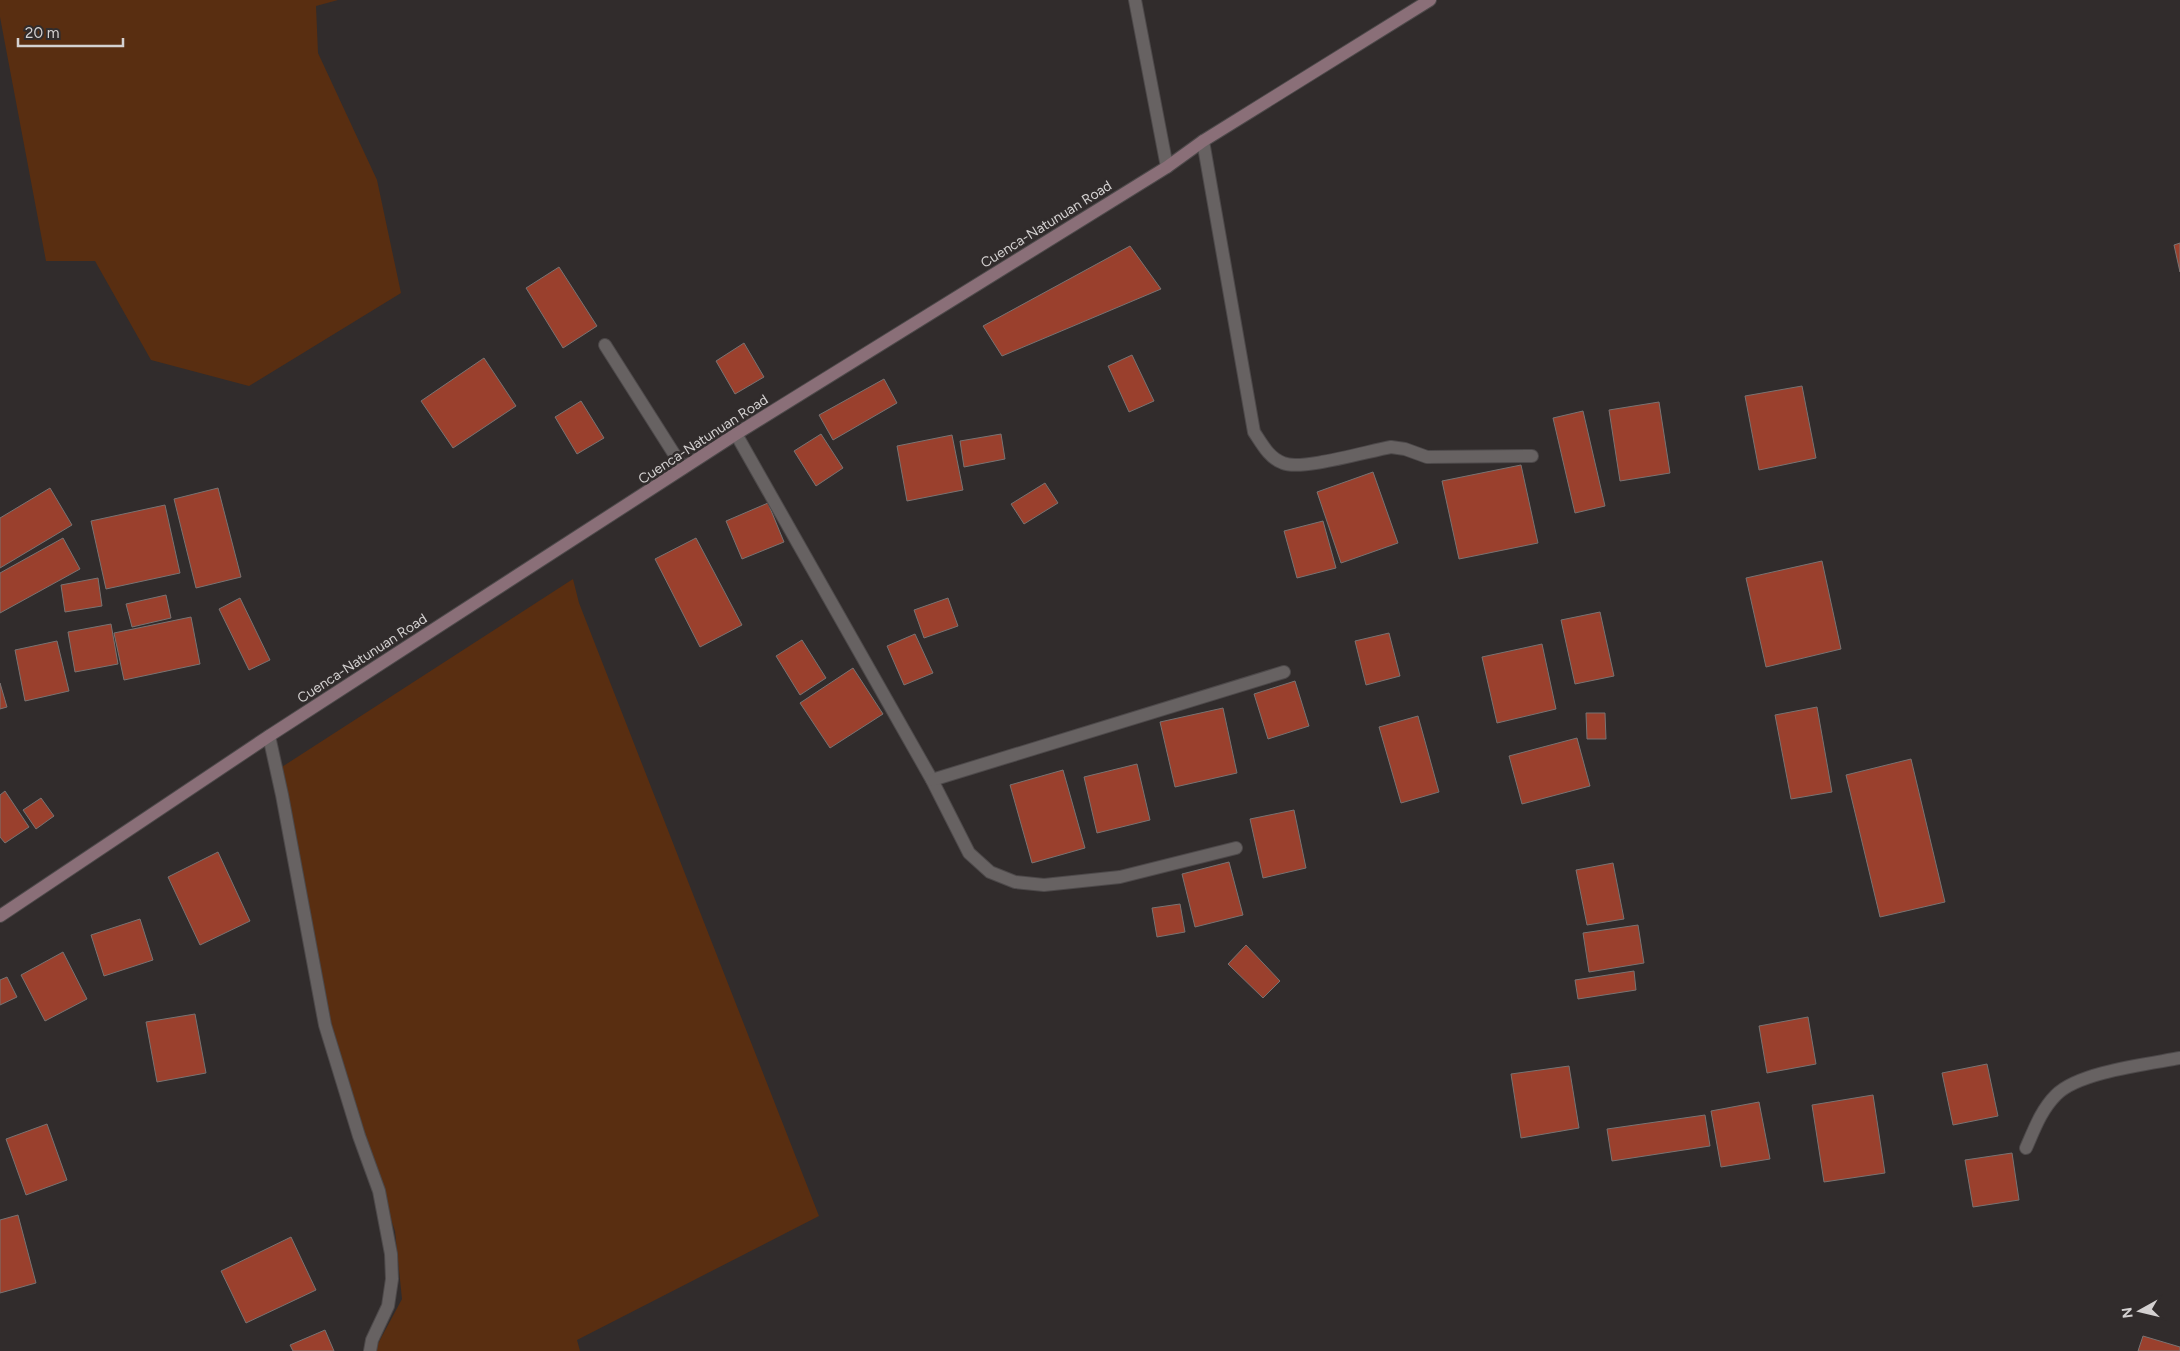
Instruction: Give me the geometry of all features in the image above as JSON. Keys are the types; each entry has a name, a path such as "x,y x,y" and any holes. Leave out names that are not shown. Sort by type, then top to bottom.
{"main road":[{"name":"Cuenca-Natunuan Road","path":"0,916 269,736 736,434 1167,167 1203,141 1430,0"}],"street":[{"path":"1135,0 1167,167"},
{"path":"1203,141 1254,432 1268,454 1283,464 1300,465 1391,447 1405,449 1427,457 1532,456"},
{"path":"605,345 683,468"},
{"path":"736,434 932,780 969,853 990,872 1015,882 1044,885 1120,877 1236,848"},
{"path":"932,780 1284,672"},
{"path":"269,736 282,795 325,1025 358,1136 379,1191 391,1254 392,1278 388,1306 372,1340 370,1351"},
{"path":"2026,1148 2044,1109 2057,1093 2085,1078 2180,1058"}],"shaded area":[{"path":"0,0 338,0 316,6 318,53 377,180 401,293 249,386 151,360 95,261 46,261 0,17"},
{"path":"573,579 579,603 819,1216 577,1340 580,1351 374,1351 402,1299 395,1231 333,1050 271,774"}],"building":[{"path":"2180,243 2180,272 2174,245"},
{"path":"1130,246 1161,289 1002,356 983,326"},
{"path":"559,267 597,326 563,348 526,288"},
{"path":"744,343 764,377 735,394 716,361"},
{"path":"1132,355 1154,401 1129,412 1108,366"},
{"path":"484,358 516,406 453,448 421,401"},
{"path":"884,379 897,403 833,440 819,415"},
{"path":"1802,386 1816,458 1759,470 1745,396"},
{"path":"581,401 604,438 577,454 555,417"},
{"path":"1659,402 1670,473 1620,481 1609,410"},
{"path":"1583,411 1605,506 1575,513 1553,418"},
{"path":"821,434 843,468 816,486 794,451"},
{"path":"1001,434 1005,459 964,467 960,441"},
{"path":"952,435 963,490 907,501 897,446"},
{"path":"1521,465 1538,543 1459,559 1442,481"},
{"path":"1373,472 1398,543 1341,563 1317,492"},
{"path":"1045,483 1058,503 1024,524 1011,504"},
{"path":"50,488 72,525 0,568 0,518"},
{"path":"218,488 241,577 196,588 174,499"},
{"path":"768,503 784,542 742,559 726,521"},
{"path":"165,505 180,573 106,589 91,521"},
{"path":"1323,521 1336,568 1297,578 1284,531"},
{"path":"63,538 80,569 0,613 0,573"},
{"path":"696,538 742,625 700,647 655,559"},
{"path":"1822,561 1841,649 1766,667 1746,578"},
{"path":"98,578 102,606 65,612 61,585"},
{"path":"166,595 171,618 132,627 126,604"},
{"path":"240,598 270,660 249,670 219,609"},
{"path":"948,598 958,626 924,638 914,610"},
{"path":"1600,612 1614,676 1575,684 1561,620"},
{"path":"191,617 200,664 124,680 114,633"},
{"path":"111,624 118,664 75,672 68,632"},
{"path":"1389,633 1400,676 1366,685 1355,641"},
{"path":"915,634 933,673 904,685 887,646"},
{"path":"802,640 826,678 800,695 776,656"},
{"path":"57,641 69,691 25,701 15,650"},
{"path":"1542,644 1556,709 1497,723 1482,657"},
{"path":"853,668 883,714 830,748 800,703"},
{"path":"1295,681 1309,726 1268,739 1254,694"},
{"path":"0,683 7,707 0,709"},
{"path":"1817,707 1832,792 1791,799 1775,715"},
{"path":"1223,708 1237,773 1175,787 1160,722"},
{"path":"1586,713 1605,713 1606,739 1587,739"},
{"path":"1418,716 1439,792 1401,803 1379,727"},
{"path":"1577,738 1590,786 1522,804 1509,756"},
{"path":"1911,759 1945,902 1880,917 1846,775"},
{"path":"1137,764 1150,820 1097,833 1084,777"},
{"path":"1063,770 1085,848 1032,863 1010,785"},
{"path":"5,791 29,827 5,843 0,837 0,795"},
{"path":"41,798 54,816 36,829 23,810"},
{"path":"1294,810 1306,868 1263,878 1250,819"},
{"path":"218,852 250,921 200,945 168,877"},
{"path":"1229,862 1243,915 1195,927 1182,874"},
{"path":"1613,863 1624,919 1587,925 1576,870"},
{"path":"1180,904 1185,932 1157,937 1152,908"},
{"path":"140,919 153,960 104,976 91,935"},
{"path":"1638,925 1644,963 1589,972 1583,933"},
{"path":"1246,945 1280,981 1263,998 1228,964"},
{"path":"63,952 87,999 45,1021 21,975"},
{"path":"1634,971 1636,990 1578,999 1575,980"},
{"path":"7,977 17,997 0,1005 0,980"},
{"path":"195,1014 206,1073 157,1082 146,1022"},
{"path":"1808,1017 1816,1064 1767,1073 1759,1026"},
{"path":"1987,1064 1998,1116 1953,1125 1942,1073"},
{"path":"1569,1066 1579,1128 1521,1138 1511,1074"},
{"path":"1873,1095 1885,1173 1824,1182 1812,1105"},
{"path":"1759,1102 1770,1159 1721,1167 1711,1111"},
{"path":"1705,1115 1710,1146 1612,1161 1607,1129"},
{"path":"47,1124 67,1180 26,1195 6,1139"},
{"path":"2012,1153 2019,1200 1973,1207 1965,1160"},
{"path":"18,1215 36,1283 0,1293 0,1220"},
{"path":"291,1237 316,1290 246,1323 221,1271"},
{"path":"325,1330 334,1351 293,1351 290,1345"},
{"path":"2143,1336 2180,1347 2180,1351 2138,1351"}]}
